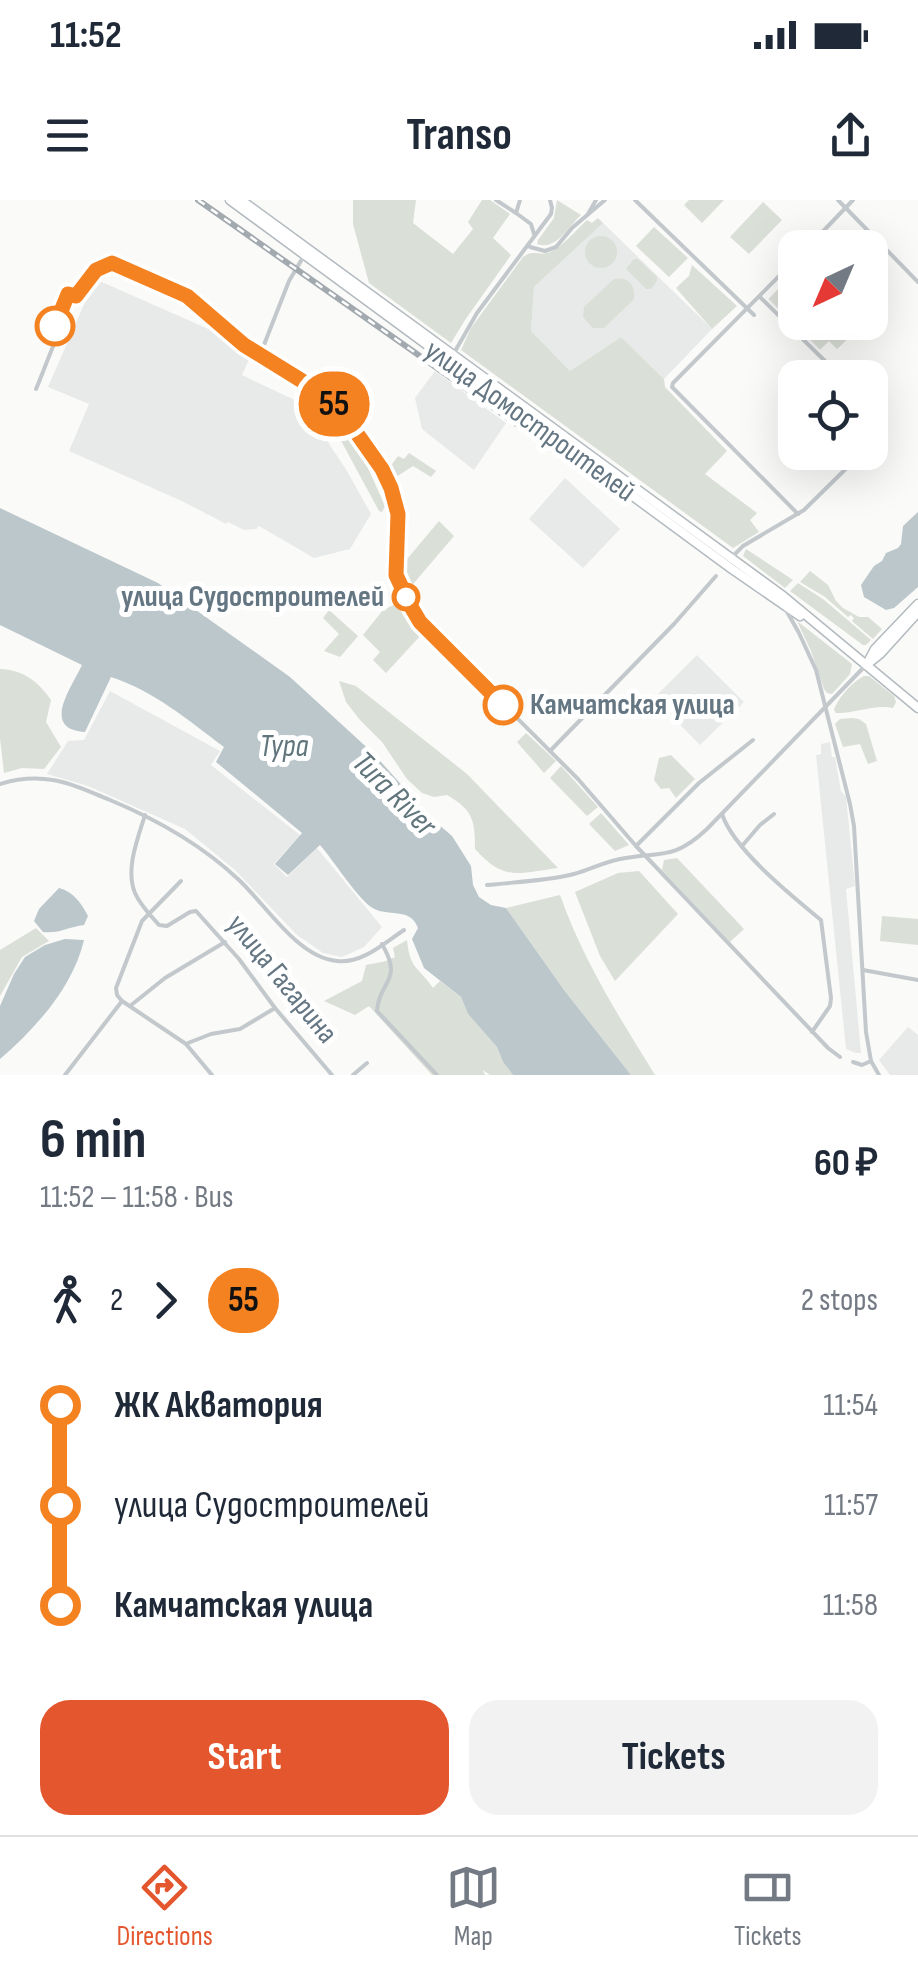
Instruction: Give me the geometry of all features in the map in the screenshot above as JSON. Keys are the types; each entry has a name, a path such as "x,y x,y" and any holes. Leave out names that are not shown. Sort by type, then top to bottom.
{"main road":[{"name":"улица Домостроителей","path":"230,200 833,638"},
{"name":"улица Домостроителей","path":"242,200 306,252"},
{"name":"улица Домостроителей","path":"728,561 783,596 918,708"},
{"path":"866,664 875,649 918,604"},
{"path":"866,664 918,612"}],"street":[{"path":"496,200 532,224 534,238"},
{"path":"516,213 520,200"},
{"path":"451,358 477,313 551,214 550,200"},
{"path":"588,214 596,200"},
{"path":"529,246 544,250 556,247 605,200"},
{"path":"634,200 754,315"},
{"path":"838,200 918,282"},
{"path":"825,230 853,200"},
{"path":"260,355 289,281 306,252"},
{"path":"36,388 79,292 88,278 112,263 187,296 244,345 320,392 356,430 391,488 398,514 396,575 420,622 550,750 729,947 840,1057"},
{"path":"778,278 673,383 674,391 798,514"},
{"path":"760,297 824,360"},
{"path":"728,561 743,546 798,514 844,470"},
{"path":"550,750 716,576"},
{"path":"779,602 810,658 850,804 866,1032 871,1061 879,1075"},
{"path":"487,885 571,875 617,859 680,850 722,814 866,664"},
{"path":"636,846 699,783 753,740"},
{"path":"0,784 29,779 58,781 146,815 185,836 242,882 293,937 320,958 339,962 359,959 404,930"},
{"path":"722,814 728,830 742,846 802,906 822,920 831,998 830,1006 812,1032"},
{"path":"742,846 774,814"},
{"path":"146,815 135,848 132,880 135,895 148,913"},
{"path":"180,881 139,927 116,988 117,995 186,1044 212,1075"},
{"name":"улица Гагарина","path":"148,913 160,925 167,926 196,911 332,1075"},
{"path":"130,1006 165,978 225,942"},
{"path":"382,944 392,966 377,1011 438,1075"},
{"path":"863,970 918,980"},
{"path":"65,1075 122,1001"},
{"path":"186,1044 211,1034 240,1030 274,1008"},
{"path":"854,1062 862,1065 871,1061"},
{"path":"353,1075 368,1063"}],"shaded area":[{"path":"353,200 416,200 413,223 453,254 473,229 468,222 482,200 490,200 510,214 493,238 511,255 451,343 369,283 353,224"},
{"path":"557,200 581,215 556,241 537,244 554,218"},
{"path":"689,200 724,200 702,223 684,205"},
{"path":"763,202 782,220 749,254 730,237"},
{"path":"598,218 603,223 534,287 531,331 570,371 621,337 664,379 665,387 727,451 705,474 757,513 750,520 759,532 733,548 461,350 471,328 523,257 552,251 587,220 592,223"},
{"path":"603,223 712,329 664,379 621,337 570,371 531,331 534,287"},
{"path":"654,227 688,258 669,277 636,246"},
{"path":"601,236 612,241 617,252 612,263 601,268 590,263 585,252 590,241"},
{"path":"634,259 657,277 651,289 646,289 626,269"},
{"path":"692,265 737,306 712,329 676,288 689,276"},
{"path":"95,279 231,339 252,353 242,375 303,404 371,514 350,549 314,558 259,526 244,530 226,524 69,451 89,404 48,387"},
{"path":"614,279 630,283 634,299 604,328 593,328 583,317 584,307"},
{"path":"778,289 778,309 768,299"},
{"path":"778,289 778,308 769,299"},
{"path":"810,340 846,340 837,349 829,341 820,350"},
{"path":"811,340 846,340 837,349 829,341 820,349"},
{"path":"435,371 506,423 474,470 422,429 415,398"},
{"path":"346,431 367,466 385,506 382,512 339,437"},
{"path":"409,453 436,471 431,477 413,466 396,477 404,505 399,506 387,471 398,456 404,459"},
{"path":"565,478 620,529 583,568 529,519"},
{"path":"439,521 454,536 408,590 398,578 402,562"},
{"path":"746,549 793,580 785,588 743,556"},
{"path":"810,571 828,585 843,608 859,617 868,617 882,629 873,639 852,621 851,615 848,617 800,582"},
{"path":"798,583 871,640 863,645 790,591"},
{"path":"400,602 421,635 386,673 373,660 380,652 363,635 383,610"},
{"path":"329,610 358,636 340,657 324,651 339,634 323,618"},
{"path":"797,621 852,664 850,674 832,694 824,689"},
{"path":"697,655 744,702 700,745 654,698"},
{"path":"0,669 29,678 51,700 46,722 61,747 44,769 22,768 4,773"},
{"path":"864,676 894,696 893,708 836,713 842,696"},
{"path":"339,681 356,686 467,774 558,868 513,873 485,859 475,849 473,823 467,811 447,795 434,797 422,793 407,779 382,742 346,702"},
{"path":"110,691 220,751 211,765 300,835 274,864 287,877 317,848 382,927 364,947 342,957 323,953 297,935 235,870 185,829 88,786 47,774 68,741 84,740"},
{"path":"852,718 866,724 877,761 868,764 860,744 843,747 835,724 840,719"},
{"path":"526,733 556,761 544,773 517,742"},
{"path":"830,742 841,791 846,797 855,886 846,889 861,1053 846,1049 816,755 821,754 821,744"},
{"path":"671,755 695,779 676,798 669,788 661,789 654,780 659,758"},
{"path":"561,766 598,807 587,816 550,778"},
{"path":"601,813 629,845 615,851 589,824"},
{"path":"677,858 744,929 730,942 662,870 664,860"},
{"path":"639,871 678,914 615,981 600,956 575,892 618,873"},
{"path":"560,895 591,965 655,1075 631,1075 506,908"},
{"path":"882,916 918,919 918,945 880,941"},
{"path":"36,928 49,941 22,957 0,996 0,950"},
{"path":"407,940 416,967 433,988 440,981 461,997 468,1014 497,1047 513,1075 490,1075 483,1070 485,1075 432,1075 369,1006 355,1015 324,1001 362,981 366,965 395,957 393,948"},
{"path":"908,1027 918,1035 918,1075 890,1075 879,1060"}],"water":[{"name":"Тура","path":"0,508 158,583 290,677 374,754 452,836 471,866 479,897 506,908 631,1075 513,1075 497,1047 468,1014 461,997 424,968 412,939 418,928 414,921 371,907 320,845 288,875 275,864 302,833 216,762 224,747 156,698 111,677 85,732 64,723 63,706 82,665 0,625"},
{"path":"918,512 918,587 894,608 886,610 864,597 861,585 886,553 898,548 903,526"},
{"path":"59,888 69,892 88,916 84,925 43,932 34,921 39,909"},
{"path":"65,939 84,940 71,974 39,1020 0,1059 0,1006 14,974 25,957"}],"railway":[{"path":"198,200 612,491"}],"bus line":[{"name":"55","path":"55,326 68,294 76,296 96,270 112,263 187,296 244,345 320,392 356,430 391,488 398,514 396,575 417,618 503,705"}],"place":[{"name":"улица Судостроителей","path":"406,597"},
{"name":"Камчатская улица","path":"503,705"}],"water label":[{"name":"Tura River","path":"394,794"}]}
